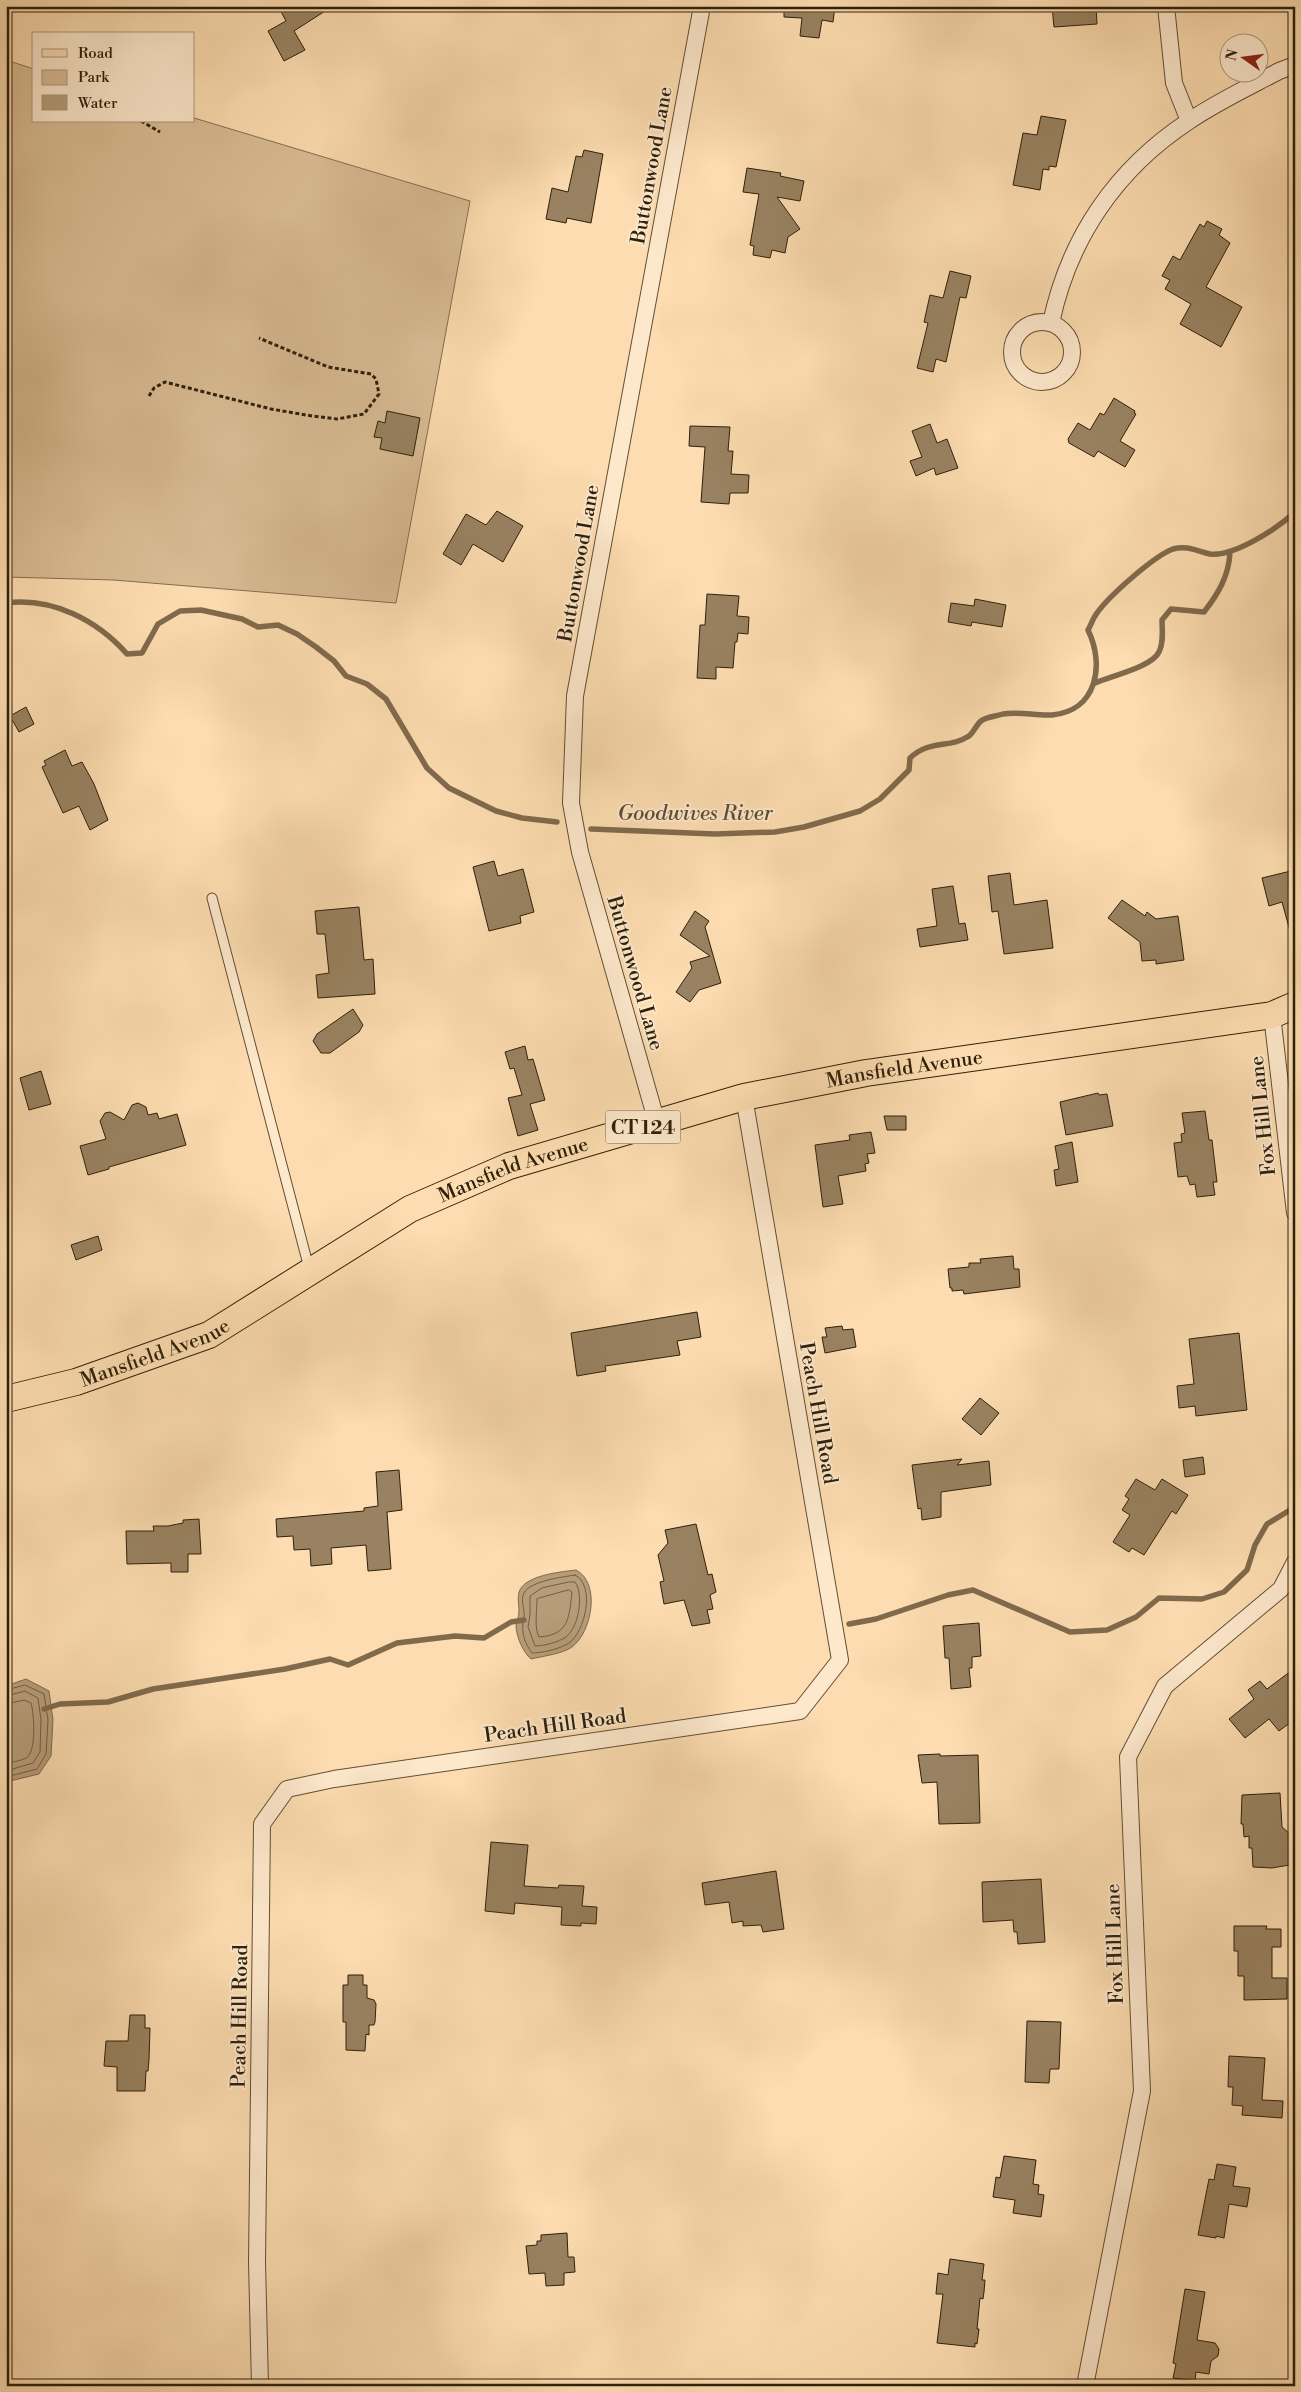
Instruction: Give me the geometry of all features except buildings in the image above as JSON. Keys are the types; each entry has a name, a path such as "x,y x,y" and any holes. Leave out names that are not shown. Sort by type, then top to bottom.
{"main road":[{"name":"Mansfield Avenue","path":"6,1399 76,1382 209,1334 410,1209 509,1166 744,1097 866,1073 1284,1010"}],"street":[{"name":"Buttonwood Lane","path":"657,1123 580,852 575,828 571,803 574,706 702,6"},
{"path":"1166,6 1174,83 1190,121"},
{"path":"1051,323 1058,290 1085,228 1125,174 1149,151 1190,121 1279,71 1295,65"},
{"name":"Fox Hill Lane","path":"1284,1010 1295,1214"},
{"name":"Peach Hill Road","path":"260,2386 257,2262 262,1824 287,1789 334,1779 800,1710 840,1660 744,1097"},
{"name":"Fox Hill Lane","path":"1085,2386 1142,2091 1128,1757 1165,1686 1281,1589 1295,1562"}],"lane":[{"path":"212,898 310,1271"}],"path":[{"path":"143,122 160,132"},
{"path":"149,396 154,388 164,382 271,409 337,419 364,414 379,394 376,379 371,374 328,367 259,338"}],"green space":[{"path":"6,60 32,68 32,122 195,122 195,118 470,201 396,603 114,580 6,577"}],"water":[{"path":"576,1570 584,1576 589,1585 591,1596 591,1608 585,1630 572,1647 558,1653 531,1659 519,1640 516,1625 519,1612 518,1596 520,1589 537,1577"},
{"path":"26,1679 49,1691 53,1720 51,1756 39,1774 6,1782 6,1686"}],"waterway":[{"name":"Goodwives River","path":"591,829 715,834 775,832 804,827 860,811 880,799 909,770 910,758 925,748 962,740 969,736 979,723 992,717 1009,713 1052,715 1067,712 1079,705 1088,696 1096,671 1096,657 1088,630 1094,617 1121,587 1165,553 1178,548 1192,549 1210,554 1231,551 1267,533 1295,512"},
{"path":"1095,683 1140,667 1155,657 1162,644 1162,620 1171,609 1204,612 1222,584 1230,552"},
{"name":"Goodwives River","path":"6,603 40,604 72,614 88,621 102,631 127,654 142,653 158,624 180,611 201,610 242,619 258,627 278,625 297,634 316,647 334,661 346,676 367,684 386,699 427,768 449,788 496,811 522,818 557,822"},
{"path":"849,1624 876,1619 948,1595 973,1590 1070,1632 1107,1630 1136,1617 1159,1598 1202,1599 1224,1592 1247,1570 1255,1545 1267,1524 1295,1507"},
{"path":"44,1709 60,1704 108,1702 153,1689 285,1669 330,1659 348,1665 397,1643 455,1636 484,1638 511,1622 524,1620"}]}
